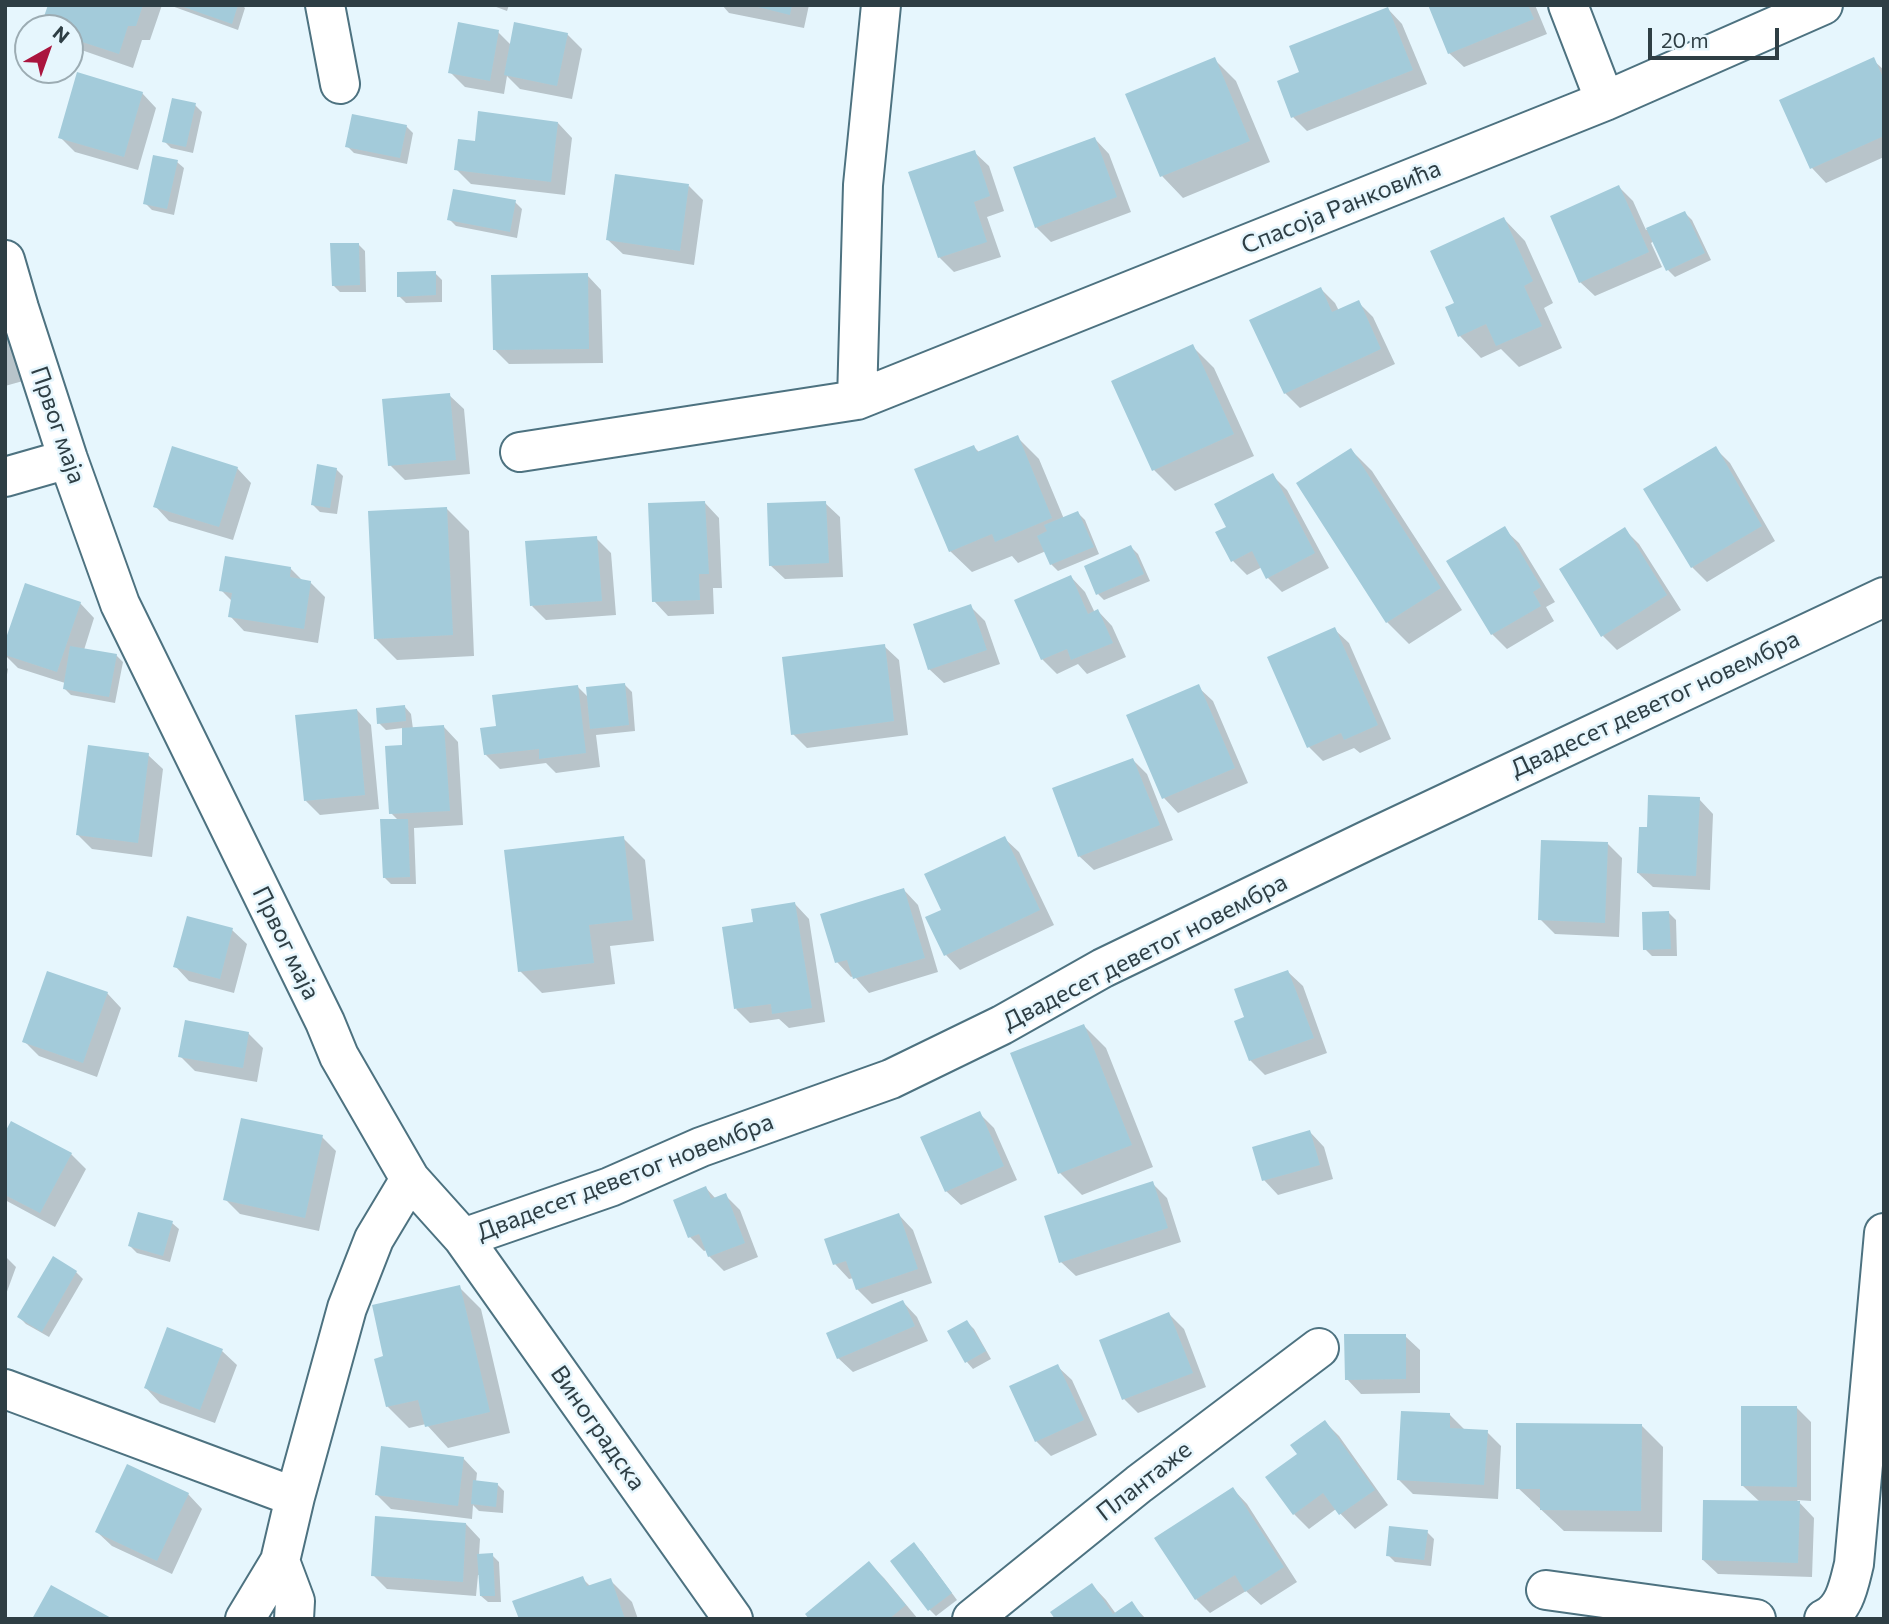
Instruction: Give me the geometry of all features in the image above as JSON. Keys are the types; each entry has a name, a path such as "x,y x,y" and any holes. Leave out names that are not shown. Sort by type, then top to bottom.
{"street":[{"path":"325,5 340,84"},
{"path":"857,400 863,185 881,5"},
{"path":"1568,5 1605,101"},
{"name":"Спасоја Ранковића","path":"520,452 857,400 1605,101 1823,5"},
{"name":"Првог маја","path":"5,260 68,458 120,604 339,1056 410,1179"},
{"path":"5,477 68,458"},
{"name":"Двадесет деветог новембра","path":"410,1179 463,1238 610,1187 701,1147 891,1079 1002,1024 1104,968 1368,839 1884,597"},
{"path":"245,1619 280,1561 347,1307 374,1239 410,1179"},
{"path":"1824,1619 1831,1616 1847,1594 1854,1564 1884,1233"},
{"name":"Виноградска","path":"463,1238 733,1619"},
{"name":"Плантаже","path":"972,1619 1139,1484 1319,1348"},
{"path":"5,1389 295,1497"},
{"path":"280,1561 295,1601 294,1619"},
{"path":"1546,1590 1756,1619"}],"building":[{"path":"48,5 143,5 136,26 128,26 119,54 84,43 84,14 45,14"},
{"path":"178,5 238,5 232,24"},
{"path":"750,5 792,5 790,15"},
{"path":"1428,5 1528,5 1534,19 1448,54"},
{"path":"1388,7 1413,70 1291,118 1277,81 1299,72 1289,46"},
{"path":"458,22 499,30 490,81 448,73"},
{"path":"514,22 568,33 557,86 504,75"},
{"path":"1215,57 1250,141 1160,177 1125,94"},
{"path":"1874,57 1884,80 1884,136 1810,169 1779,100"},
{"path":"84,74 143,92 124,157 58,138 74,84 84,84"},
{"path":"172,98 196,103 186,147 162,142"},
{"path":"478,111 558,122 551,182 454,170 458,139 475,141"},
{"path":"352,114 407,125 400,158 345,147"},
{"path":"1095,137 1117,197 1035,228 1013,167"},
{"path":"975,150 990,196 974,202 987,242 938,258 908,172"},
{"path":"153,155 178,160 167,209 143,204"},
{"path":"615,174 689,184 680,251 606,240"},
{"path":"1619,185 1649,252 1579,283 1550,216"},
{"path":"453,189 516,200 510,232 447,220"},
{"path":"1685,211 1705,253 1666,271 1646,228"},
{"path":"1504,217 1533,281 1524,286 1542,326 1496,346 1486,324 1458,337 1445,307 1454,303 1430,251"},
{"path":"330,243 359,243 360,285 332,286"},
{"path":"436,271 436,295 397,297 397,272"},
{"path":"588,273 589,349 493,350 491,275"},
{"path":"1321,287 1332,312 1359,300 1381,349 1284,394 1249,320"},
{"path":"1193,344 1234,434 1152,471 1111,381"},
{"path":"450,393 456,460 388,466 382,399"},
{"path":"1018,435 1052,518 995,542 992,534 949,552 914,469 974,445 977,452"},
{"path":"172,446 238,467 219,527 153,507"},
{"path":"1716,446 1762,526 1691,568 1643,489"},
{"path":"1351,448 1441,588 1386,623 1296,483"},
{"path":"317,464 337,468 330,508 311,505"},
{"path":"1273,473 1315,553 1266,579 1252,551 1231,562 1215,532 1226,527 1214,504"},
{"path":"705,501 709,574 699,574 700,600 652,602 648,503"},
{"path":"826,501 829,563 769,566 767,503"},
{"path":"447,507 453,635 374,639 368,511"},
{"path":"1078,511 1094,547 1050,565 1037,536 1047,531 1044,525"},
{"path":"1505,526 1541,587 1533,592 1541,606 1491,635 1446,561"},
{"path":"1625,527 1667,595 1601,637 1559,569"},
{"path":"597,536 602,601 530,606 525,541"},
{"path":"1131,545 1144,574 1096,595 1084,566"},
{"path":"225,556 291,567 290,577 311,581 304,629 228,617 232,593 219,591"},
{"path":"1071,575 1088,614 1098,609 1113,643 1071,660 1067,649 1041,660 1014,600"},
{"path":"25,583 81,602 57,672 5,655 5,641"},
{"path":"971,604 987,650 928,670 913,624"},
{"path":"1335,627 1378,725 1344,740 1341,733 1307,748 1267,657"},
{"path":"885,644 894,721 791,735 782,657"},
{"path":"70,646 117,654 109,697 63,689"},
{"path":"625,683 629,725 590,729 586,687"},
{"path":"1199,684 1235,768 1162,799 1126,715"},
{"path":"578,685 586,753 539,759 539,749 484,755 480,728 496,726 492,695"},
{"path":"405,705 406,721 377,724 376,708"},
{"path":"357,709 365,795 304,801 295,715"},
{"path":"444,725 450,811 389,814 385,746 402,745 402,728"},
{"path":"88,745 149,753 138,843 76,835"},
{"path":"1133,758 1160,825 1078,857 1052,788"},
{"path":"1648,795 1700,797 1696,876 1637,873 1639,827 1647,827"},
{"path":"380,819 408,819 410,877 383,878"},
{"path":"624,836 633,920 589,925 594,963 518,972 504,850"},
{"path":"1005,836 1040,910 944,956 925,917 941,910 924,874"},
{"path":"1541,840 1608,842 1605,923 1538,920"},
{"path":"904,888 925,958 853,979 847,960 835,963 820,914"},
{"path":"795,902 812,1008 772,1014 771,1004 734,1009 722,927 753,922 751,909"},
{"path":"1669,911 1671,949 1643,950 1642,912"},
{"path":"187,916 233,928 220,979 173,967"},
{"path":"1288,970 1314,1038 1249,1061 1234,1021 1244,1017 1234,989"},
{"path":"47,971 108,992 83,1063 22,1042"},
{"path":"185,1020 249,1032 243,1068 178,1057"},
{"path":"1084,1024 1132,1145 1058,1174 1010,1053"},
{"path":"980,1111 1004,1166 945,1192 920,1137"},
{"path":"241,1118 323,1135 305,1218 223,1200"},
{"path":"11,1121 72,1153 40,1213 5,1195 5,1132"},
{"path":"1310,1130 1320,1165 1262,1181 1252,1147"},
{"path":"1153,1181 1168,1228 1059,1263 1044,1216"},
{"path":"706,1186 711,1199 726,1193 745,1243 708,1257 699,1234 688,1238 673,1200"},
{"path":"138,1212 173,1221 163,1256 128,1246"},
{"path":"899,1213 918,1269 856,1290 846,1261 833,1265 824,1239"},
{"path":"53,1256 77,1271 42,1332 17,1317"},
{"path":"460,1285 490,1412 425,1427 418,1400 386,1407 374,1359 383,1356 372,1305"},
{"path":"903,1300 915,1326 837,1359 826,1333"},
{"path":"1169,1312 1193,1373 1122,1400 1099,1340"},
{"path":"967,1320 986,1351 965,1363 947,1331"},
{"path":"167,1327 223,1349 200,1410 144,1388"},
{"path":"1344,1334 1406,1334 1406,1379 1345,1380"},
{"path":"1058,1364 1084,1420 1035,1442 1009,1386"},
{"path":"1741,1406 1797,1406 1797,1487 1741,1486"},
{"path":"1401,1411 1450,1413 1450,1428 1488,1430 1484,1485 1397,1480"},
{"path":"1325,1420 1375,1490 1339,1515 1323,1493 1293,1515 1265,1477 1297,1454 1290,1445"},
{"path":"1516,1423 1642,1424 1641,1511 1540,1510 1540,1489 1516,1489"},
{"path":"381,1446 464,1457 458,1506 375,1495"},
{"path":"127,1464 189,1493 157,1561 95,1532"},
{"path":"473,1480 498,1483 496,1507 471,1504"},
{"path":"1233,1487 1284,1567 1245,1592 1235,1575 1195,1600 1154,1538"},
{"path":"1703,1500 1800,1501 1798,1563 1702,1560"},
{"path":"375,1516 466,1523 463,1582 371,1576"},
{"path":"1389,1526 1428,1530 1424,1560 1386,1556"},
{"path":"914,1542 952,1593 928,1611 890,1561"},
{"path":"493,1553 495,1596 480,1596 477,1554"},
{"path":"869,1561 906,1605 889,1619 809,1619 805,1614"},
{"path":"583,1576 587,1586 611,1578 625,1619 519,1619 512,1601"},
{"path":"1092,1583 1113,1614 1132,1601 1144,1619 1055,1619 1050,1612"},
{"path":"51,1585 113,1619 32,1619"}]}
